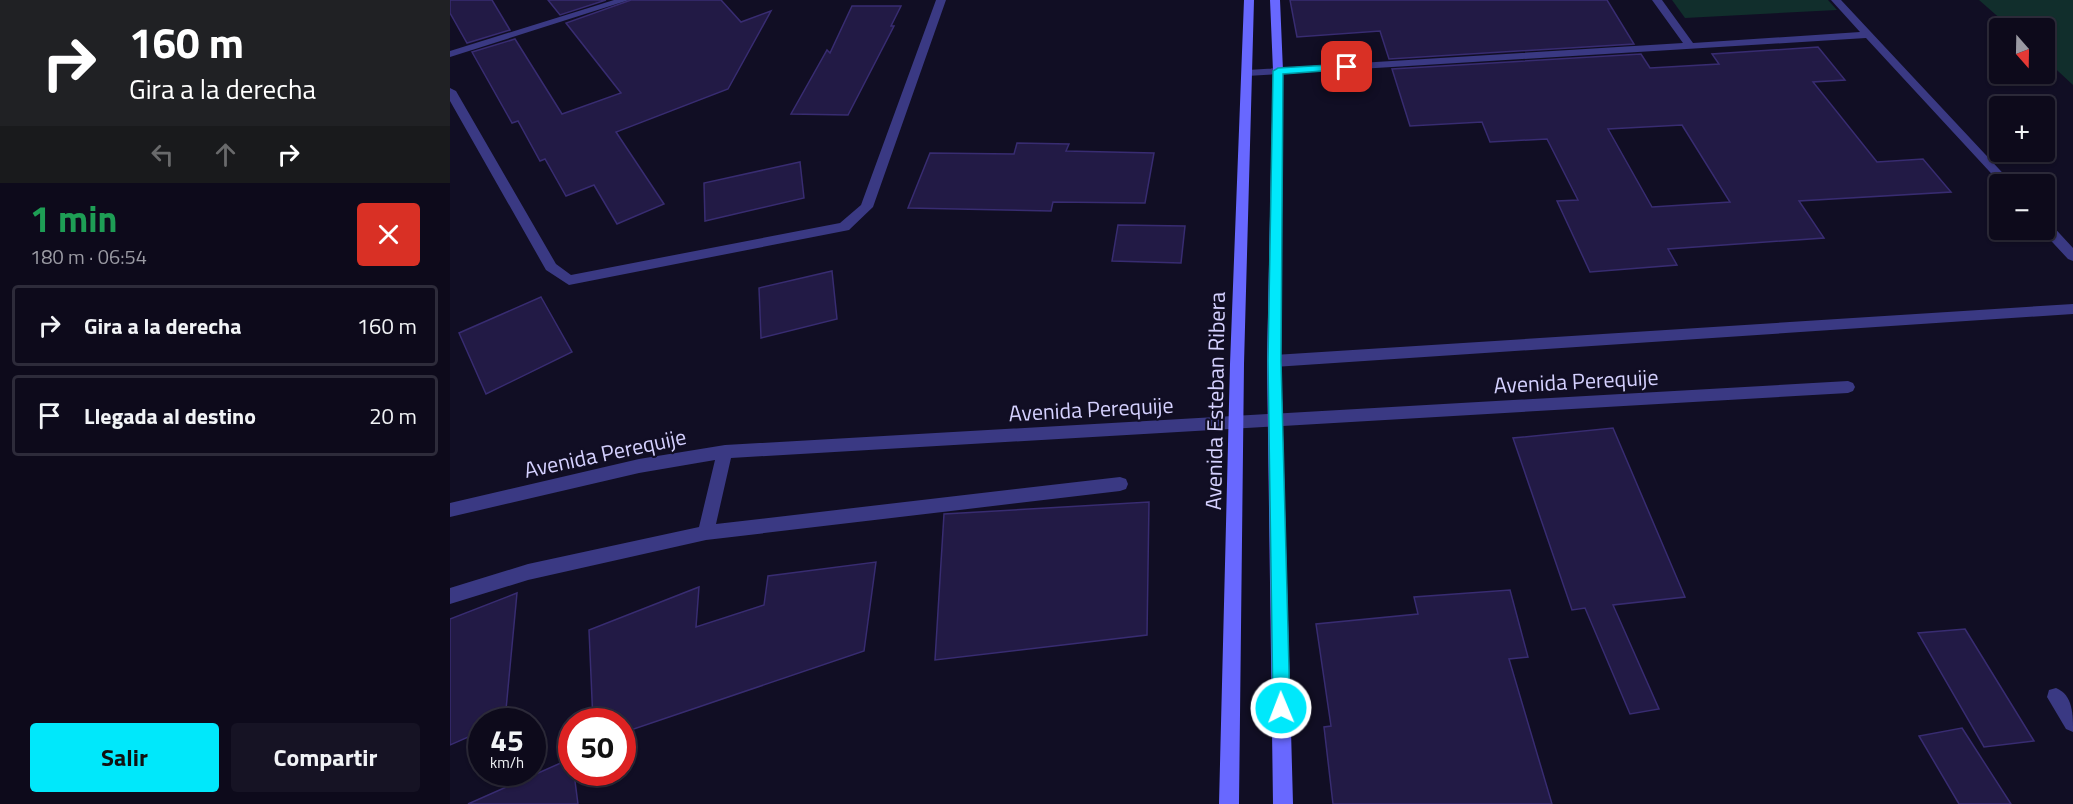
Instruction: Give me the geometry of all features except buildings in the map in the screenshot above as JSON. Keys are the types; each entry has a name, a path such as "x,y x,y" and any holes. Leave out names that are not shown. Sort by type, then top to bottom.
{"main road":[{"name":"Avenida Esteban Ribera","path":"1229,804 1236,423 1249,0"},
{"path":"1275,0 1278,71 1274,361 1283,804"}],"street":[{"path":"450,54 624,0"},
{"path":"450,92 551,267 568,280 844,227 867,207 940,0"},
{"path":"1657,0 1690,46"},
{"path":"1836,0 1998,174"},
{"path":"1247,73 1868,35"},
{"path":"2055,237 2073,256"},
{"path":"1274,361 2073,309"},
{"name":"Avenida Perequije","path":"450,510 639,466 725,452 1277,422 1848,387"},
{"path":"706,533 725,452"},
{"path":"450,596 528,572 706,533 1120,484"},
{"path":"2056,696 2073,722"}],"green space":[{"path":"1672,0 1828,0 1837,10 1685,18"},
{"path":"1979,0 2073,0 2073,85 2055,68 2055,18 2000,18"}],"route":[{"path":"1281,708 1274,361 1278,71 1347,67"}]}
